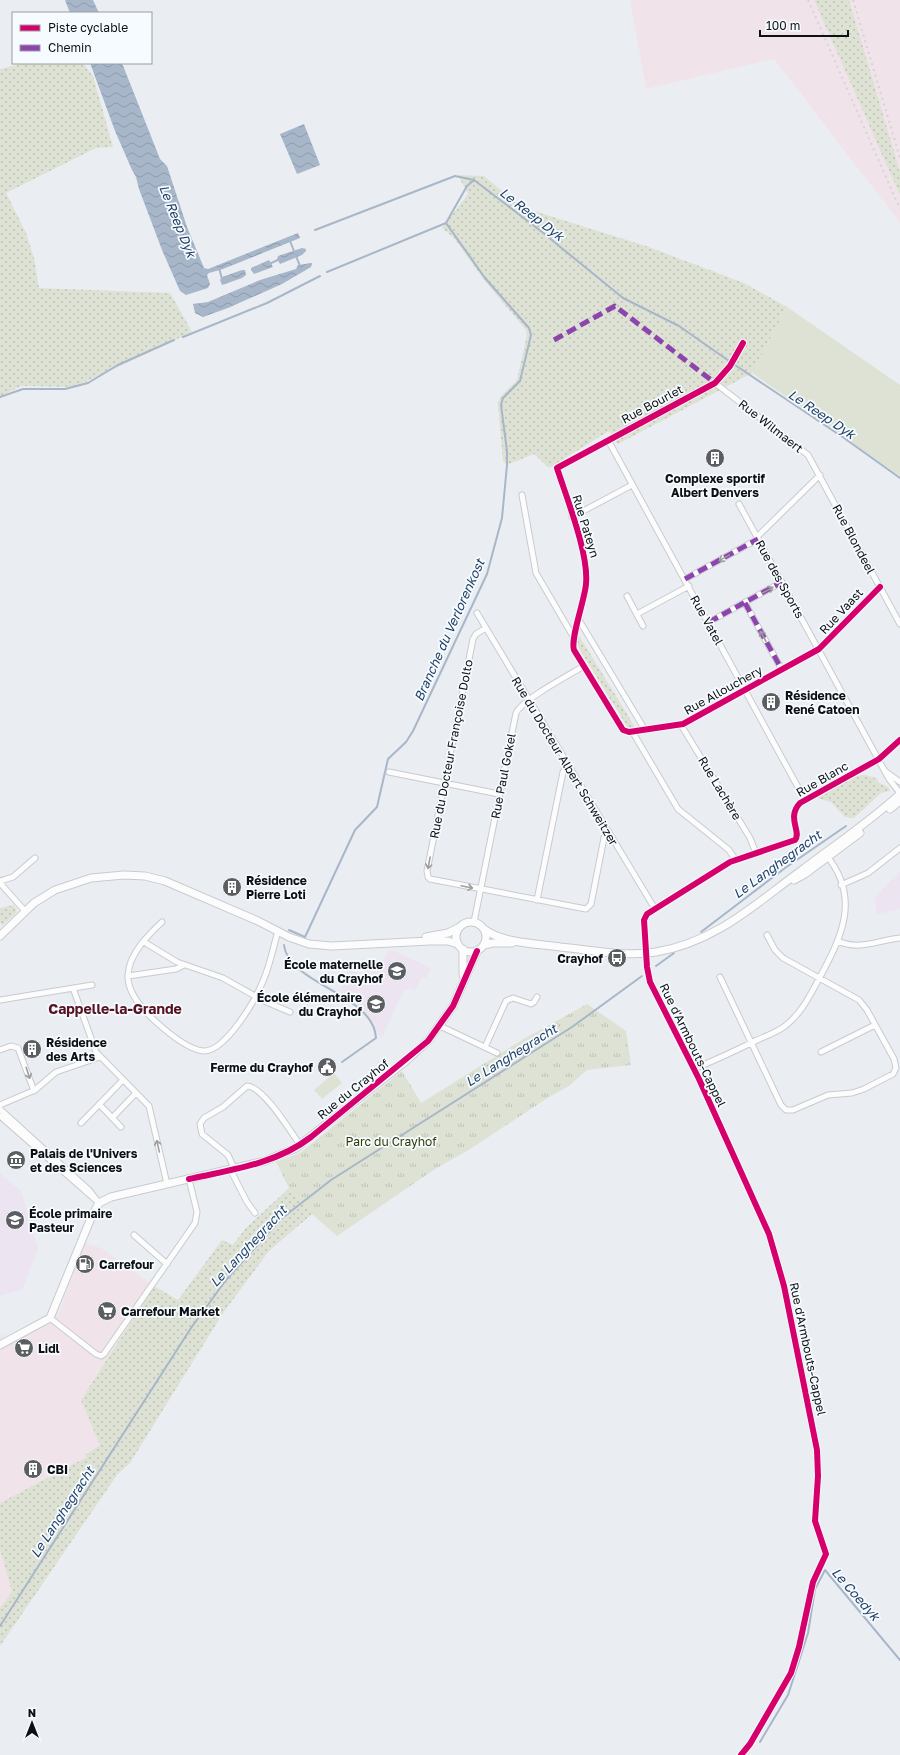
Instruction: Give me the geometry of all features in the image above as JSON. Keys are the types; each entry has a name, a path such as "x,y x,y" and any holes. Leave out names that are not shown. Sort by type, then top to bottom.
{"street":[{"name":"Rue Bourlet","path":"557,468 715,383 730,366 743,344"},
{"name":"Rue Wilmaert","path":"715,383 802,449 809,457 820,475"},
{"name":"Rue Vatel","path":"608,440 709,622 805,800"},
{"name":"Rue Pateyn","path":"557,468 586,566 586,589 574,638"},
{"path":"685,579 758,538 820,475"},
{"name":"Rue Blondeel","path":"820,475 900,624"},
{"path":"572,517 632,485"},
{"path":"522,495 534,570 574,638 574,648 584,666 622,728 627,732 632,731 678,809 729,850 735,859"},
{"name":"Rue des Sports","path":"739,504 885,771 900,793"},
{"path":"709,622 782,582"},
{"path":"637,614 689,586"},
{"name":"Rue Vaast","path":"819,650 880,587"},
{"path":"627,596 643,626"},
{"path":"745,603 782,670"},
{"name":"Rue du Docteur Albert Schweitzer","path":"477,613 655,909"},
{"path":"579,620 645,730"},
{"name":"Rue du Docteur Françoise Dolto","path":"480,889 428,877 427,871 474,637 486,628"},
{"name":"Rue Allouchery","path":"632,731 681,725 819,650"},
{"name":"Rue Paul Gokel","path":"474,922 515,716 519,708 528,700 584,666"},
{"name":"Rue Lachère","path":"681,725 750,838 756,853"},
{"name":"Rue Blanc","path":"756,853 796,839 794,815 797,806 805,800 879,759 900,740"},
{"path":"537,900 563,772 568,765"},
{"path":"885,771 900,782"},
{"path":"389,772 499,794"},
{"path":"827,855 870,821 900,793"},
{"path":"0,936 25,911 48,893 72,883 104,876 135,875 156,878 302,942 323,946 398,941 445,941 461,947 469,952 477,951 484,945 497,943 534,944 618,953 646,953 683,946 711,934 737,918 827,855 900,801"},
{"path":"480,889 583,909 589,908 604,836 608,832"},
{"path":"841,885 868,873 900,848"},
{"path":"655,909 735,859 756,853"},
{"path":"694,1070 781,1029 792,1020 802,1008 838,941 845,915 845,902 841,885 835,868 827,855"},
{"path":"25,911 0,882 13,877 35,858"},
{"name":"Rue d'Armbouts-Cappel","path":"655,909 647,914 644,920 650,982 694,1070 766,1226 778,1264 814,1428 818,1471 815,1521 818,1533 827,1552 813,1582 799,1647 791,1673 752,1740 741,1755"},
{"path":"162,922 144,942 131,963 128,976 133,993 153,1018 178,1039 201,1050 213,1048 226,1038 242,1018 255,996 266,972 278,931"},
{"path":"398,941 442,934 460,927 467,922 474,922 498,937 534,944"},
{"path":"460,927 456,935 461,947"},
{"path":"484,929 486,938 484,945"},
{"path":"720,976 780,1105 788,1110 828,1095 852,1093 862,1090 891,1075 896,1070 893,1056 865,1007 856,998 780,956 767,935"},
{"path":"838,941 848,946 856,947 900,938"},
{"path":"144,942 184,965 223,978 255,996 290,1012"},
{"name":"Rue du Crayhof","path":"461,947 464,964 461,987"},
{"name":"Rue du Crayhof","path":"100,1203 111,1197 273,1159 300,1145 412,1056 428,1041 453,1006 477,951"},
{"path":"128,976 176,968 184,965"},
{"path":"0,1000 92,985"},
{"path":"73,988 94,1050 136,1093 149,1109 168,1184"},
{"path":"485,1047 506,1001 513,998 531,1004 537,997"},
{"path":"821,1052 875,1025"},
{"path":"440,1026 497,1053"},
{"path":"0,1050 11,1046 18,1048 34,1091"},
{"path":"0,1104 34,1091 56,1072 100,1057"},
{"path":"81,1123 123,1080"},
{"path":"255,1213 247,1202 232,1169 228,1155 202,1134 200,1124 205,1117 223,1107 247,1086 255,1088 275,1109 300,1145"},
{"path":"112,1118 136,1093"},
{"path":"99,1104 121,1126"},
{"path":"0,1109 89,1190 100,1203"},
{"path":"0,1116 86,1194 100,1203"},
{"path":"50,1318 96,1354 102,1355 167,1264 196,1220 197,1212 189,1179"},
{"path":"0,1345 50,1318 91,1218 100,1203"},
{"path":"134,1235 167,1264"}],"shaded area":[{"path":"630,0 900,0 900,223 774,59 646,89"},
{"path":"900,871 900,909 877,914 874,898"},
{"path":"390,949 431,968 426,978 422,977 415,991 409,988 408,990 405,989 382,1038 362,1010 338,993 349,969 363,975 371,959 384,960"},
{"name":"École primaire Pasteur","path":"0,1173 21,1191 38,1248 23,1289 0,1296"},
{"path":"85,1243 101,1248 154,1286 81,1400 100,1445 86,1453 87,1457 0,1503 0,1335 2,1334 8,1344 52,1323 59,1312"},
{"path":"0,1549 12,1592 0,1608"}],"green space":[{"path":"814,0 849,0 900,172 900,195"},
{"path":"22,64 84,64 93,76 113,147 96,148 6,193 26,233 34,258 39,288 170,293 192,332 75,387 21,386 0,397 0,69"},
{"path":"458,175 484,176 521,207 646,246 744,283 787,307 752,373 618,444 609,431 549,468 534,454 507,465 503,461 498,404 500,397 517,380 527,335 526,330 484,280 454,238 442,228 468,194"},
{"path":"787,307 900,385 900,476 752,373"},
{"path":"578,634 635,727 628,728 577,645"},
{"path":"861,775 878,779 877,782 888,787 890,791 881,793 854,818 845,817 831,802 817,798 849,779"},
{"path":"14,905 15,908 17,908 15,910 17,912 2,926 0,921 0,908"},
{"name":"Parc du Crayhof","path":"587,1004 626,1031 631,1065 587,1070 569,1086 549,1097 467,1151 435,1169 337,1236 312,1214 289,1188 276,1162 300,1153 402,1071 421,1103 522,1040"},
{"path":"334,1073 342,1083 322,1099 314,1090"},
{"path":"289,1188 312,1214 269,1251 223,1313 130,1463 117,1475 0,1646 0,1608 12,1592 0,1549 0,1503 87,1457 86,1454 100,1445 81,1400 154,1286 178,1300 222,1240 233,1245 245,1229"}],"water":[{"path":"65,0 93,0 99,12 70,12"},
{"path":"90,64 122,64 160,159 167,166 187,227 204,268 208,269 298,233 300,238 223,269 209,273 207,275 210,284 208,288 186,295 180,291 162,250 139,189 136,177 115,131"},
{"path":"304,124 320,165 297,174 280,134"},
{"path":"302,248 306,249 306,251 302,255 280,264 277,259 278,256"},
{"path":"269,260 273,267 254,274 251,270 251,268"},
{"path":"312,263 311,267 282,284 228,308 203,317 195,313 193,304 208,302 260,280 296,269 298,265"},
{"path":"245,270 246,275 242,278 222,285 220,280 222,277"}],"waterway":[{"name":"Le Reep Dyk","path":"315,230 455,176 474,180"},
{"name":"Le Reep Dyk","path":"327,272 446,223 467,186 474,180 542,232 623,298 679,326 729,361"},
{"name":"Branche du Verlorenkost","path":"289,930 305,937 355,830 377,807 388,759 406,742 413,731 487,574 502,518 507,451 501,405 503,398 520,381 531,335 529,328 485,278 446,223"},
{"path":"290,241 300,266"},
{"path":"269,264 280,259"},
{"path":"219,268 222,279"},
{"name":"Le Reep Dyk","path":"183,337 267,303 320,276"},
{"name":"Le Reep Dyk","path":"0,397 23,389 65,389 88,383 118,365 174,340"},
{"name":"Le Reep Dyk","path":"735,365 844,438 900,478"},
{"name":"Le Langhegracht","path":"701,932 785,868 846,826"},
{"name":"Branche du Verlorenkost","path":"284,945 289,958 300,970 361,1010 372,1023 376,1038 342,1062"},
{"name":"Le Langhegracht","path":"656,966 674,953"},
{"name":"Le Langhegracht","path":"0,1626 191,1328 226,1280 281,1219 331,1180 572,1027 642,976"},
{"name":"Le Coedyk","path":"760,1742 788,1695 808,1633 815,1589 825,1570 900,1660"}],"railway":[{"path":"808,0 900,209"},
{"path":"853,0 900,158"}],"marked path":[{"path":"554,340 615,306 715,383"},
{"path":"685,579 758,539"},
{"path":"709,622 782,582"},
{"path":"745,603 782,670"}],"cycle path":[{"path":"743,343 730,366 715,383 557,468 581,542 586,572 585,591 574,637 574,650 623,730 629,732 683,724 819,649 880,587"},
{"path":"741,1755 750,1744 791,1673 799,1647 813,1582 826,1554 815,1521 818,1476 817,1450 784,1286 769,1234 699,1079 650,982 647,967 644,920 647,914 730,862 795,840 797,833 794,814 800,803 879,759 900,740"},
{"path":"189,1179 237,1169 268,1160 283,1154 311,1137 428,1041 453,1006 477,951"}],"place":[{"name":"Complexe sportif Albert Denvers","path":"715,458"},
{"name":"Résidence René Catoen","path":"771,702"},
{"name":"Résidence Pierre Loti","path":"232,887"},
{"name":"Crayhof","path":"617,958"},
{"name":"École maternelle du Crayhof","path":"397,971"},
{"name":"École élémentaire du Crayhof","path":"376,1004"},
{"name":"Résidence des Arts","path":"32,1049"},
{"name":"Ferme du Crayhof","path":"327,1067"},
{"name":"Palais de l'Univers et des Sciences","path":"16,1160"},
{"name":"École primaire Pasteur","path":"15,1220"},
{"name":"Carrefour","path":"85,1264"},
{"name":"Carrefour Market","path":"107,1311"},
{"name":"Lidl","path":"24,1348"},
{"name":"CBI","path":"33,1469"}],"district":[{"name":"Cappelle-la-Grande","path":"115,1008"}]}
